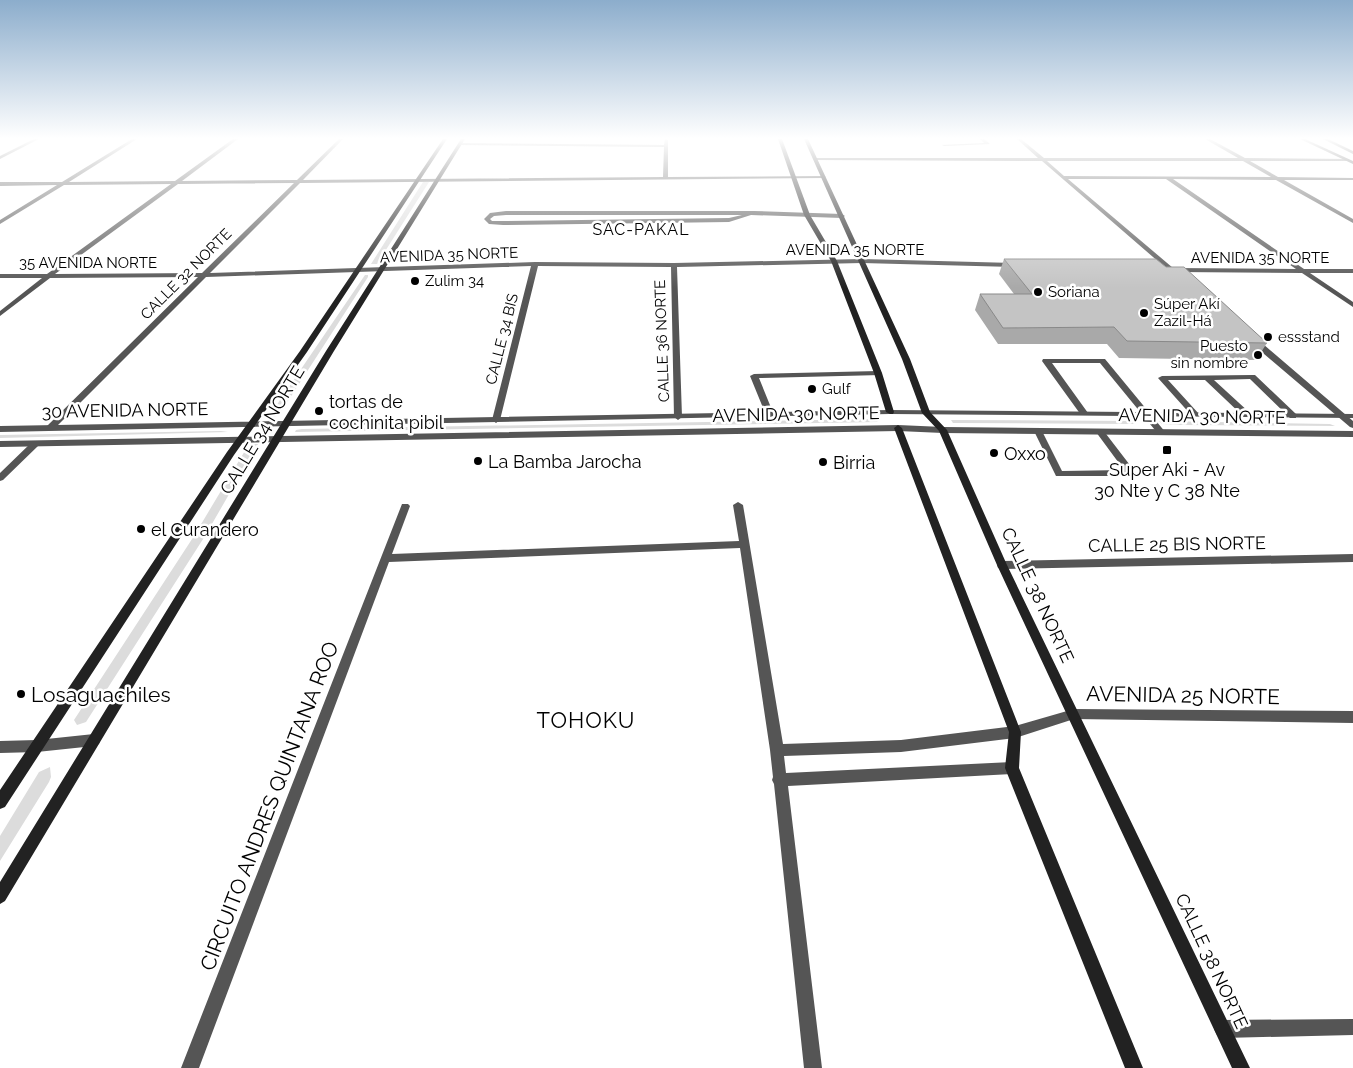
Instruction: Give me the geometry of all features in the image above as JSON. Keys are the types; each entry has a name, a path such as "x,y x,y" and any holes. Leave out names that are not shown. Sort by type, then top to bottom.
{"main road":[{"name":"CALLE 34 NORTE","path":"0,802 240,439 303,352 412,189"},
{"name":"CALLE 34 NORTE","path":"0,896 277,439 433,189"},
{"path":"797,189 807,215 834,261 878,374 890,412"},
{"name":"CALLE 38 NORTE","path":"829,189 906,359 926,413 943,430 1002,565 1241,1068"},
{"path":"898,428 1015,732 1012,768 1134,1068"}],"street":[{"path":"0,222 54,189"},
{"path":"0,314 168,189"},
{"name":"CALLE 32 NORTE","path":"50,428 292,189"},
{"path":"1076,189 1185,282"},
{"path":"1183,189 1353,304"},
{"path":"1297,189 1353,221"},
{"path":"750,213 729,220 503,223 491,222 487,219 495,213 750,213 842,216"},
{"name":"AVENIDA 35 NORTE","path":"356,270 535,264 834,261 1021,266"},
{"name":"CALLE 34 BIS","path":"496,420 535,264"},
{"name":"CALLE 36 NORTE","path":"674,264 678,417"},
{"name":"AVENIDA 35 NORTE","path":"1160,269 1353,271"},
{"name":"35 AVENIDA NORTE","path":"0,276 205,275 356,270"},
{"path":"1245,333 1353,425"},
{"path":"1084,413 1046,361 1102,361 1162,433"},
{"path":"770,415 754,376 878,374"},
{"path":"1195,414 1162,378 1252,377 1293,416"},
{"path":"1208,378 1247,415"},
{"path":"890,412 898,428"},
{"name":"AVENIDA 30 NORTE","path":"252,424 890,412 1353,416"},
{"name":"30 AVENIDA NORTE","path":"0,429 252,424"},
{"name":"AVENIDA 30 NORTE","path":"240,439 898,428 1162,433 1353,434"},
{"path":"1038,431 1059,474 1131,473 1100,432"},
{"name":"30 AVENIDA NORTE","path":"35,444 240,439"},
{"path":"0,444 35,444"},
{"path":"0,478 35,444"},
{"path":"738,505 777,750 813,1068"},
{"name":"CIRCUITO ANDRES QUINTANA ROO","path":"190,1068 405,506"},
{"path":"386,558 744,544"},
{"name":"CALLE 25 BIS NORTE","path":"1002,565 1353,558"},
{"name":"AVENIDA 25 NORTE","path":"1015,732 1074,714 1353,717"},
{"path":"777,750 901,746 1015,732"},
{"path":"0,747 36,746 94,740"},
{"path":"779,780 1012,768"},
{"path":"1223,1029 1353,1027"}],"shaded area":[{"path":"419,189 425,189 377,264 371,264"},
{"path":"365,275 368,275 368,277 279,415 274,417 271,414"},
{"path":"875,419 878,422 295,432 302,429"},
{"path":"951,420 1132,421 1135,423 953,423"},
{"path":"1159,421 1330,424 1335,426 1180,425 1162,424"},
{"path":"228,432 0,438 0,435"},
{"path":"249,444 258,444 205,536 86,722 77,725 74,720 194,536"},
{"path":"50,767 51,777 49,782 0,861 0,836 39,772"}],"building":[{"path":"1004,259 1156,259 1166,267 1184,267 1267,343 1127,341 1114,327 1003,328 980,294 1032,294"}],"place":[{"name":"Zulim 34","path":"415,281"},
{"name":"Soriana","path":"1038,292"},
{"name":"Súper Akí Zazil-Há","path":"1144,313"},
{"name":"essstand","path":"1268,337"},
{"name":"Puesto sin nombre","path":"1258,355"},
{"name":"Gulf","path":"812,389"},
{"name":"tortas de cochinita pibil","path":"319,411"},
{"name":"Super Aki - Av 30 Nte y C 38 Nte","path":"1167,450"},
{"name":"Oxxo","path":"994,453"},
{"name":"La Bamba Jarocha","path":"478,461"},
{"name":"Birria","path":"823,462"},
{"name":"el Curandero","path":"141,529"},
{"name":"Losaguachiles","path":"21,694"}],"district":[{"name":"SAC-PAKAL","path":"641,229"},
{"name":"TOHOKU","path":"586,720"}]}
